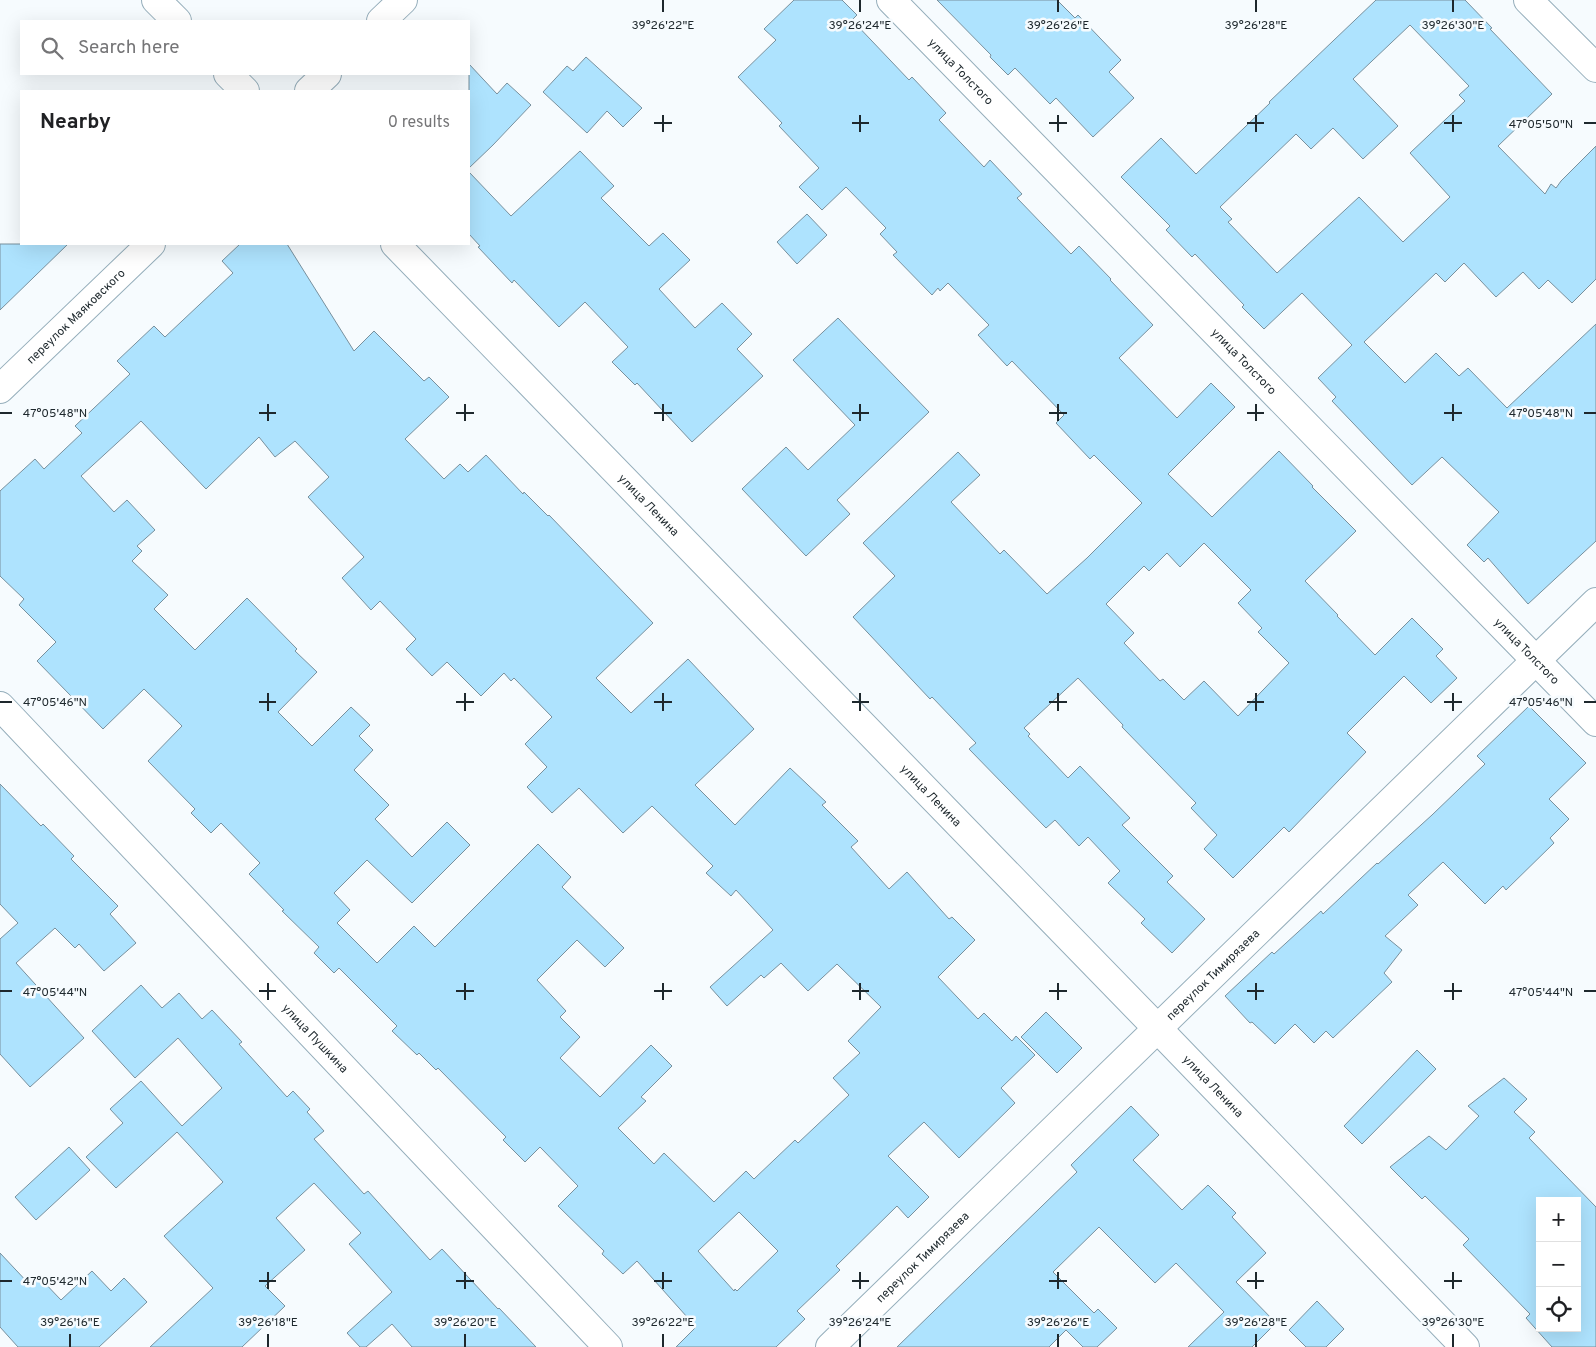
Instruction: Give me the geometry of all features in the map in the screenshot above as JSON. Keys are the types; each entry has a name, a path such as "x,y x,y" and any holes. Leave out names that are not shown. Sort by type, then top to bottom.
{"street":[{"path":"156,0 176,20"},
{"path":"382,20 403,0"},
{"name":"улица Толстого","path":"891,0 1596,722"},
{"path":"1528,0 1596,68"},
{"path":"229,75 245,90"},
{"path":"310,90 326,75"},
{"name":"переулок Маяковского","path":"0,389 150,245"},
{"name":"улица Ленина","path":"396,245 1158,1028 1465,1347"},
{"name":"переулок Тимирязева","path":"830,1347 1596,602"},
{"name":"улица Пушкина","path":"0,706 608,1347"}],"building":[{"path":"794,0 842,0 857,15 852,20 909,80 912,77 946,113 939,120 984,167 990,160 1022,194 1017,198 1071,254 1079,246 1153,325 1119,358 1177,418 1211,383 1235,407 1168,474 1212,517 1279,451 1356,531 1305,581 1375,655 1412,618 1443,649 1436,656 1457,678 1431,703 1404,676 1347,733 1366,752 1289,832 1284,827 1233,878 1204,849 1217,835 1191,808 1196,803 1122,727 1123,725 1078,678 1024,728 1030,734 1028,736 1068,778 1080,766 1130,818 1122,825 1173,876 1167,882 1205,919 1172,953 1141,923 1145,919 1108,883 1120,871 1088,837 1079,846 1055,820 1046,828 969,749 976,743 932,697 930,699 853,617 895,576 863,543 958,452 980,475 951,502 1000,554 1004,550 1047,594 1087,558 1142,503 1094,455 1090,459 1056,423 1064,415 1012,361 1007,366 978,335 989,325 948,283 940,291 938,288 932,295 893,255 897,252 880,234 886,228 846,187 822,210 799,187 819,168 779,126 782,123 738,77 776,40 764,29","holes":["1204,543 1251,590 1238,603 1262,628 1258,632 1289,663 1238,716 1204,681 1184,700 1163,679 1160,681 1124,643 1134,633 1106,604 1144,566 1149,571 1167,553 1180,567"]},
{"path":"937,0 1057,0 1075,18 1078,15 1121,60 1109,72 1134,98 1093,137 1056,98 1050,104 1015,68 1008,75"},
{"path":"1376,0 1465,0 1552,94 1498,146 1545,194 1551,184 1556,188 1596,146 1596,279 1572,303 1548,280 1539,289 1523,272 1496,297 1464,263 1445,282 1436,273 1364,342 1405,383 1436,353 1459,376 1468,368 1507,408 1596,324 1596,541 1528,604 1488,558 1484,562 1467,545 1499,512 1442,457 1412,485 1332,401 1336,397 1318,378 1352,345 1302,293 1264,329 1242,307 1244,305 1195,254 1192,257 1166,230 1170,226 1121,177 1161,138 1196,174","holes":["1410,25 1469,86 1459,95 1465,101 1410,153 1450,197 1403,242 1359,197 1277,273 1228,222 1232,219 1220,207 1296,134 1311,149 1333,128 1363,159 1398,126 1353,79"]},
{"path":"586,57 642,108 623,127 607,111 587,133 543,92 567,66 573,71"},
{"path":"470,65 497,94 507,83 531,105 470,167 470,90"},
{"path":"580,151 614,186 601,198 649,246 663,233 690,260 659,289 695,328 722,303 752,334 737,349 763,376 692,442 637,383 635,385 612,362 628,347 585,302 559,327 514,280 512,283 478,247 480,246 470,235 470,173 511,216"},
{"path":"807,214 827,235 797,264 777,242"},
{"path":"0,244 67,245 0,310"},
{"path":"239,245 288,245 354,351 374,331 424,381 429,377 449,397 405,439 444,479 460,464 468,472 486,455 523,494 524,492 549,515 653,623 596,678 631,713 688,659 754,729 695,785 735,825 790,768 826,802 822,805 858,841 851,847 889,889 907,872 949,919 952,917 975,940 938,977 978,1019 984,1013 1012,1041 1016,1036 1035,1055 1001,1088 1015,1103 959,1158 924,1122 888,1156 929,1197 908,1218 897,1206 836,1266 840,1270 797,1311 805,1319 776,1347 676,1347 696,1327 637,1261 623,1274 602,1254 604,1251 558,1206 578,1186 540,1147 525,1162 503,1140 506,1137 438,1068 436,1070 419,1053 417,1055 392,1031 397,1026 339,968 334,973 314,953 319,947 282,911 284,910 249,874 260,863 221,823 211,833 191,813 195,809 148,761 182,726 144,689 103,729 37,661 56,642 19,605 24,599 0,576 0,491 35,459 44,469 82,433 75,426 130,374 117,361 154,326 165,337 233,273 222,261","holes":["141,421 206,489 259,437 275,457 295,441 329,477 308,497 364,557 342,578 371,610 380,601 416,639 406,649 432,676 447,662 481,696 504,673 511,681 514,678 552,717 525,744 547,767 527,787 552,813 579,788 623,833 652,806 713,866 706,873 731,896 736,890 773,930 710,987 727,1006 761,975 764,978 781,963 808,991 837,964 881,1007 848,1041 860,1053 833,1078 849,1095 798,1143 795,1140 754,1179 746,1171 714,1202 664,1153 654,1164 618,1128 646,1101 641,1097 672,1066 651,1045 600,1097 560,1058 580,1037 560,1017 566,1011 537,980 577,940 605,967 624,948 562,887 571,877 538,844 435,947 414,926 377,963 337,923 350,910 334,893 367,860 412,903 470,845 447,822 412,857 375,819 389,805 354,770 373,750 359,736 370,725 351,707 312,746 278,712 317,672 295,651 297,649 247,598 195,650 154,609 168,595 132,561 142,551 137,546 155,530 127,500 114,512 81,476","739,1212 778,1251 737,1291 735,1289 734,1291 698,1251"]},
{"path":"838,318 929,412 837,500 850,514 806,556 742,489 786,447 808,470 855,425 793,360"},
{"path":"1529,706 1586,763 1549,799 1569,819 1550,838 1554,843 1506,890 1503,886 1485,904 1443,862 1408,895 1418,905 1385,936 1402,950 1384,973 1392,982 1333,1038 1326,1031 1314,1043 1295,1024 1275,1044 1252,1022 1250,1023 1225,996 1272,952 1274,954 1321,911 1323,914 1432,815 1485,764 1477,756"},
{"path":"0,784 41,826 43,824 74,856 71,859 118,906 110,914 136,943 104,971 79,944 75,948 55,928 16,963 84,1038 30,1087 0,1054 0,939 18,923 0,904"},
{"path":"141,985 162,1008 179,993 202,1019 212,1010 242,1042 239,1044 287,1097 293,1091 310,1109 307,1112 324,1131 314,1139 364,1194 368,1191 430,1260 442,1249 536,1347 412,1347 392,1324 366,1347 360,1347 347,1333 392,1292 349,1244 361,1233 314,1183 276,1218 305,1250 265,1286 285,1306 242,1347 150,1347 213,1288 164,1236 223,1182 177,1132 116,1188 86,1157 123,1123 110,1109 141,1081 182,1126 222,1088 178,1038 135,1078 92,1031"},
{"path":"1046,1012 1082,1048 1057,1073 1021,1037"},
{"path":"1417,1050 1436,1069 1362,1144 1344,1126"},
{"path":"1504,1078 1527,1099 1514,1112 1535,1132 1529,1138 1596,1207 1596,1347 1552,1347 1539,1332 1581,1332 1581,1197 1536,1197 1536,1329 1526,1318 1530,1314 1463,1245 1469,1239 1425,1196 1422,1199 1390,1167 1429,1136 1446,1150 1479,1116 1468,1106"},
{"path":"1131,1106 1159,1135 1133,1160 1182,1210 1208,1185 1236,1213 1232,1217 1266,1253 1236,1282 1276,1323 1252,1347 1188,1347 1224,1312 1176,1263 1155,1283 1099,1227 1053,1272 1094,1313 1098,1309 1117,1328 1097,1347 1083,1347 1066,1330 1049,1347 897,1347 1077,1172 1071,1165"},
{"path":"69,1147 90,1170 36,1220 15,1197"},
{"path":"0,1253 31,1286 40,1278 61,1300 92,1271 111,1291 124,1278 147,1302 99,1347 18,1347 0,1327"},
{"path":"1317,1301 1344,1329 1326,1347 1306,1347 1289,1330"}]}
